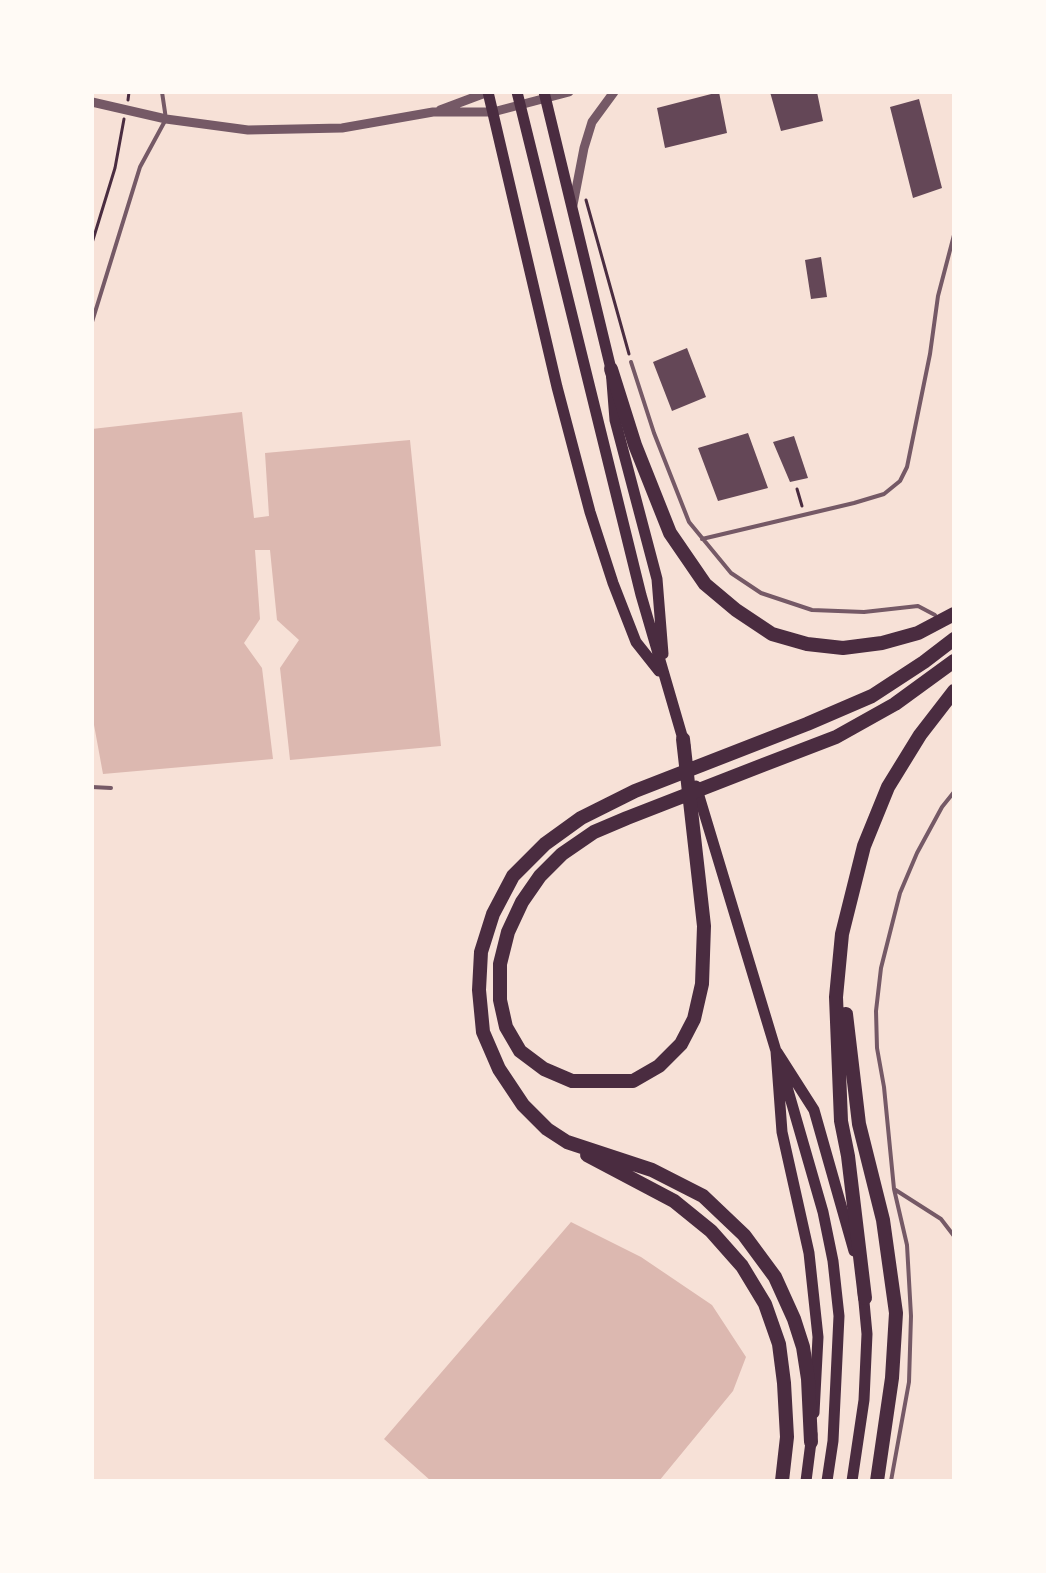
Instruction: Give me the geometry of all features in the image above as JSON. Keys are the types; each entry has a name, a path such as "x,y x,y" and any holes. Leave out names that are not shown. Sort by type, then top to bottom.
{"highway":[{"path":"611,369 635,445 670,533 705,584 736,610 772,634 807,644 843,648 882,643 918,633 954,614"},
{"path":"782,1481 787,1437 779,1344 765,1304 742,1266 711,1231 674,1201 610,1168 547,1129 523,1105 499,1069 483,1032 479,990 481,952 493,914 513,876 545,844 581,818 635,791 872,696 954,639"},
{"path":"683,739 704,926 702,984 694,1019 681,1044 659,1066 633,1081 572,1081 544,1069 520,1051 506,1027 500,1000 500,964 508,932 522,902 540,876 562,854 594,832 627,818 763,765 836,737 895,704 954,661"},
{"path":"865,1298 841,1121 836,997 842,934 864,846 888,787 920,735 954,691"},
{"path":"842,934 846,1030 859,1124 883,1220 896,1313 892,1378 877,1481"},
{"path":"567,1142 652,1170 690,1189 703,1196 744,1235 775,1277 794,1319 803,1347 808,1379 811,1442"}],"main road":[{"path":"488,92 557,387 590,512 636,642 665,678"},
{"path":"517,92 641,595 823,1212 833,1261 839,1316 833,1441 827,1481"},
{"path":"545,95 611,369 615,420 657,579 665,678"},
{"path":"776,1051 814,1110 839,1190 865,1298 864,1400 852,1481"},
{"path":"776,1051 782,1132 809,1253 818,1337 817,1390 806,1481"}],"street":[{"path":"433,112 488,92"},
{"path":"92,102 166,119 248,130 342,128 433,112 493,112 545,95 569,92"},
{"path":"573,205 592,122 614,92"}],"lane":[{"path":"92,322 140,167 166,119 162,92"},
{"path":"702,539 884,494 900,481 907,467 930,354 938,296 954,235"},
{"path":"631,362 671,480 689,522 731,573 761,593 788,604 832,612 918,606 935,615"},
{"path":"92,787 111,788"},
{"path":"891,1481 909,1382 911,1316 907,1245 894,1189 877,1048 876,1011 881,968 900,893 917,853 942,807 954,792"},
{"path":"894,1189 941,1219 954,1236"}],"path":[{"path":"92,243 115,168 129,92"},
{"path":"578,178 597,231 631,362"},
{"path":"797,489 804,514"}],"shaded area":[{"path":"242,412 254,518 269,516 265,453 410,440 441,746 290,760 280,668 299,640 277,620 270,550 255,550 260,619 244,643 262,668 273,759 103,774 92,714 92,429"},
{"path":"571,1222 641,1257 712,1305 746,1357 733,1391 659,1481 431,1481 384,1439"}],"building":[{"path":"719,92 727,133 665,148 657,108"},
{"path":"770,92 817,92 823,121 781,131"},
{"path":"919,99 942,188 913,198 890,107"},
{"path":"821,257 827,297 811,299 805,260"},
{"path":"687,348 706,397 672,411 653,362"},
{"path":"748,433 768,488 718,501 698,448"},
{"path":"794,436 808,478 790,482 773,442"}]}
